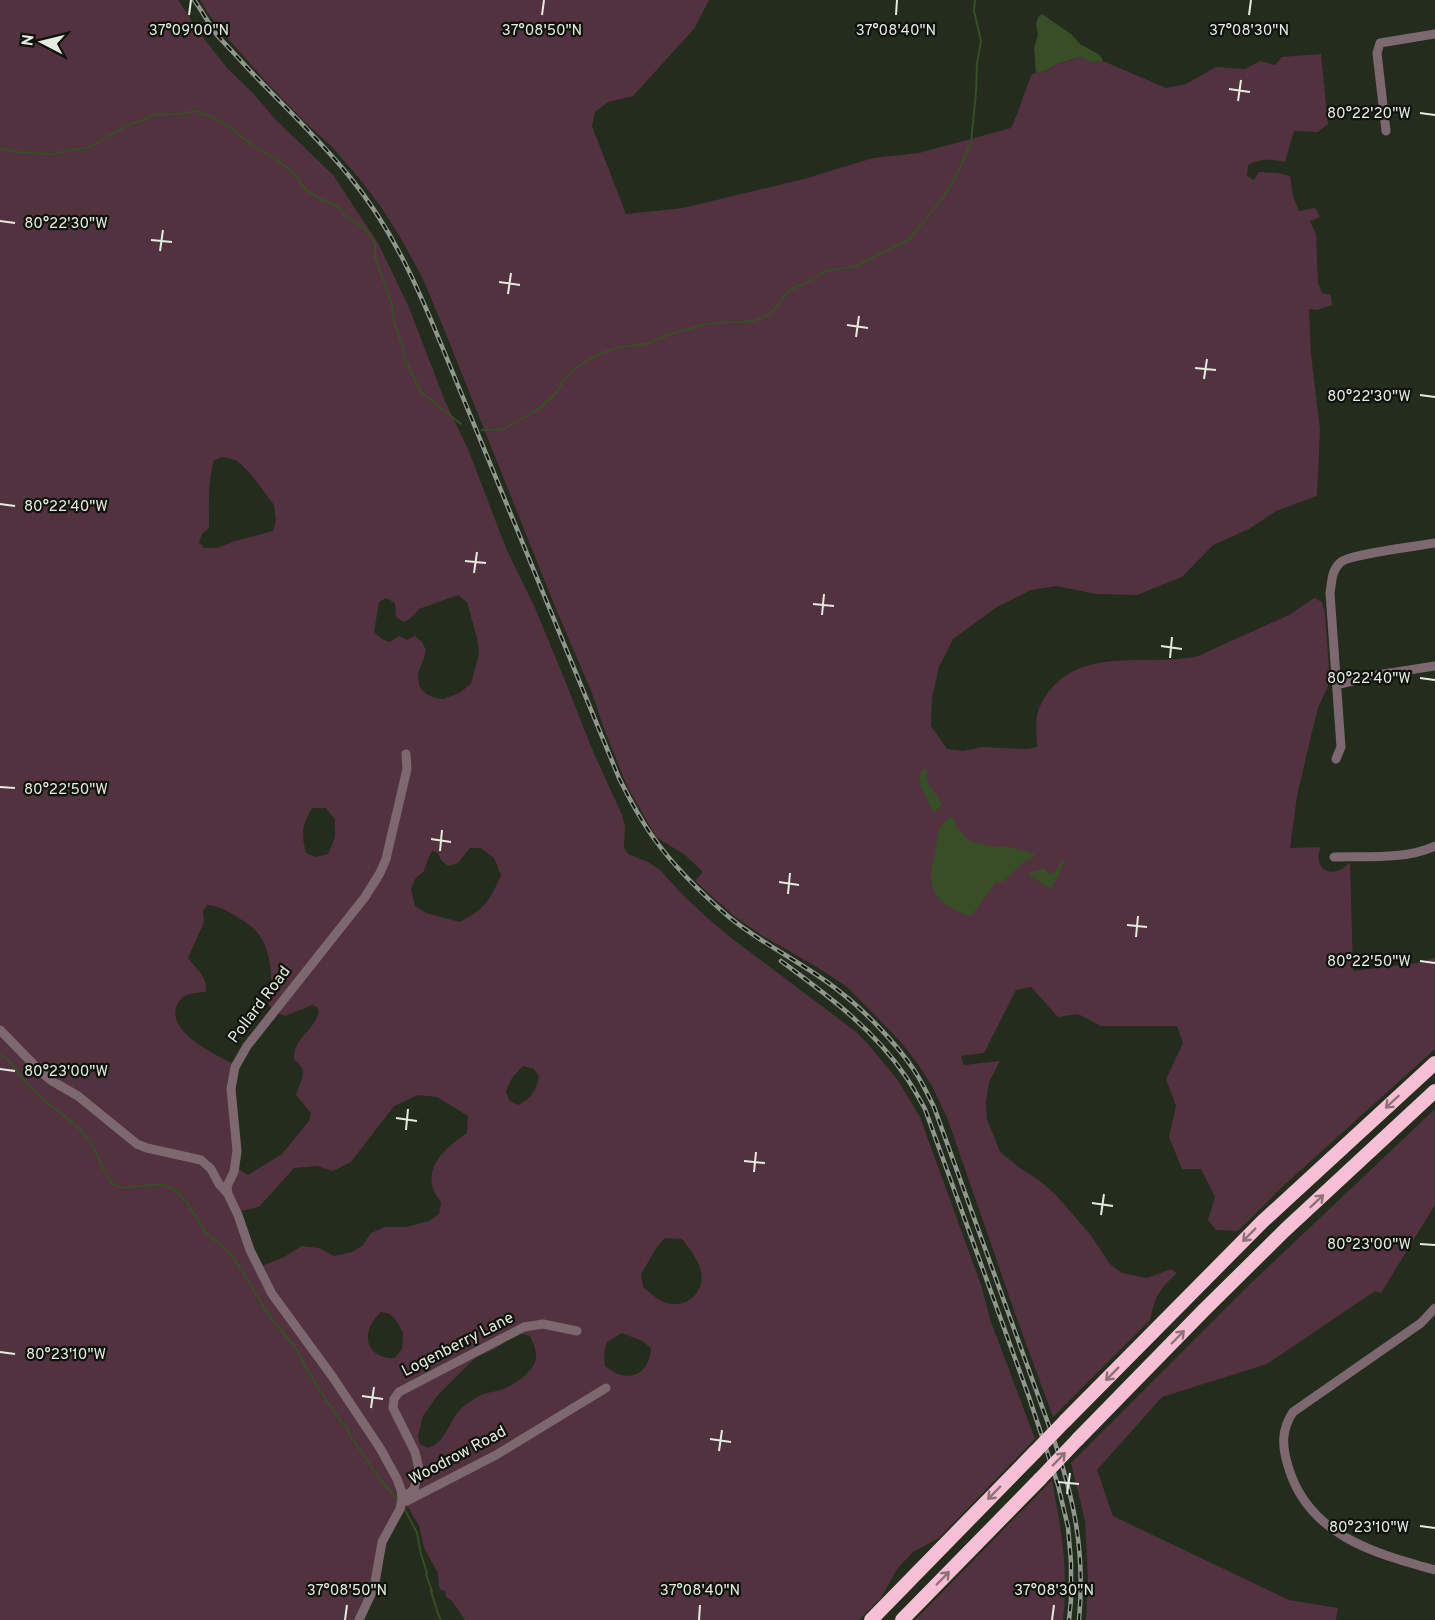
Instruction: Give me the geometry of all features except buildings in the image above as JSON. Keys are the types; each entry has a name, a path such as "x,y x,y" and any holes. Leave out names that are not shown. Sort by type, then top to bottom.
{"highway":[{"path":"871,1620 1262,1222 1435,1063"},
{"path":"902,1620 1204,1310 1285,1230 1435,1091"}],"street":[{"path":"1386,131 1377,53 1380,43 1435,34"},
{"path":"1336,759 1341,747 1330,593 1333,573 1341,561 1362,555 1435,543"},
{"path":"1337,685 1377,675 1435,666"},
{"name":"Pollard Road","path":"228,1194 227,1186 234,1172 237,1152 231,1089 235,1067 247,1046 364,897 380,873 386,859 406,769 406,754"},
{"path":"1334,857 1402,855 1435,846"},
{"path":"0,1030 42,1073 78,1096 137,1144 201,1160 206,1164 228,1194 250,1250 272,1294 332,1376 380,1448 397,1479 402,1499"},
{"path":"1435,1308 1421,1323 1293,1412 1286,1424 1284,1439 1292,1480 1304,1502 1318,1518 1336,1533 1363,1546 1389,1557 1435,1570"},
{"name":"Logenberry Lane","path":"402,1499 414,1489 419,1469 412,1445 393,1408 394,1399 399,1392 524,1327 543,1324 577,1331"},
{"name":"Woodrow Road","path":"359,1620 375,1588 382,1542 398,1513 402,1499 496,1455 606,1388"}],"shaded area":[{"path":"0,0 178,0 227,68 333,175 378,243 408,305 506,548 535,608 592,749 622,815 625,826 624,847 628,854 660,870 681,893 730,937 855,1031 899,1082 920,1117 981,1285 991,1322 1035,1439 939,1538 913,1552 897,1569 881,1598 859,1620 465,1620 452,1601 446,1597 445,1591 439,1587 438,1573 424,1548 419,1526 408,1507 404,1510 385,1546 363,1620 0,1620","holes":["222,457 236,460 249,472 274,505 276,520 273,531 217,548 204,548 199,542 202,534 209,528 214,460","458,595 467,602 479,654 471,684 459,693 443,699 426,694 419,686 418,673 426,650 422,642 415,636 407,640 399,636 390,642 374,632 379,602 386,598 395,603 396,617 404,622 419,609","312,808 326,808 335,820 335,837 328,854 316,857 306,853 303,840 306,820","470,848 481,848 494,858 501,875 486,903 460,922 426,913 415,906 411,889 415,879 424,871 432,851 438,853 441,860 448,866 458,863","207,905 215,906 249,925 261,938 270,966 271,985 268,1003 271,1008 285,1016 312,1005 317,1007 319,1012 300,1040 294,1060 303,1072 296,1095 311,1113 309,1121 282,1154 248,1175 239,1169 241,1151 236,1088 239,1067 196,1043 186,1034 175,1016 177,1005 182,998 192,993 205,992 204,978 188,958 204,922 203,911","523,1066 534,1069 539,1076 533,1094 518,1105 509,1100 506,1091 512,1078","418,1095 437,1097 468,1116 467,1133 449,1146 432,1172 434,1191 441,1202 439,1214 429,1221 406,1227 385,1227 371,1233 363,1245 352,1252 334,1256 319,1248 302,1246 262,1266 251,1245 241,1211 259,1207 294,1168 317,1166 333,1171 351,1162 394,1106","665,1238 682,1239 698,1263 702,1279 693,1297 681,1304 674,1304 661,1300 643,1287 641,1274","381,1312 390,1314 398,1323 403,1333 402,1349 395,1358 385,1357 371,1349 368,1343 370,1327","519,1333 530,1336 536,1358 527,1374 509,1386 481,1395 464,1406 440,1440 428,1448 420,1444 418,1436 423,1416 437,1396 475,1358 495,1349","622,1333 642,1341 651,1348 646,1366 635,1375 621,1375 605,1366 604,1353 607,1342"]},
{"path":"200,0 709,0 694,29 633,96 608,102 595,112 592,126 626,214 683,208 804,179 873,158 919,153 1011,128 1032,74 1046,71 1057,64 1080,57 1093,62 1103,61 1166,88 1186,84 1216,67 1245,69 1260,61 1275,65 1282,57 1321,54 1328,124 1318,132 1294,131 1285,162 1257,161 1248,165 1247,176 1254,180 1259,172 1290,176 1293,196 1299,211 1315,208 1320,217 1310,221 1316,234 1318,283 1322,293 1331,295 1332,305 1317,310 1309,309 1311,355 1320,429 1317,496 1276,511 1249,529 1213,545 1182,577 1137,595 1096,594 1056,586 1031,590 997,607 953,639 939,667 932,698 931,726 947,749 963,751 982,747 1026,749 1037,747 1038,712 1050,690 1065,676 1100,663 1198,656 1291,614 1314,598 1322,602 1330,682 1318,708 1311,736 1297,796 1290,848 1321,847 1319,861 1326,871 1339,870 1350,863 1353,971 1417,963 1435,958 1435,1049 1282,1187 1238,1231 1216,1230 1208,1220 1215,1197 1201,1169 1182,1169 1169,1137 1176,1106 1166,1079 1183,1043 1177,1026 1101,1026 1078,1014 1058,1017 1031,987 1016,990 984,1053 961,1056 964,1065 1000,1061 989,1082 986,1102 987,1119 1000,1152 1055,1194 1090,1234 1110,1264 1122,1273 1147,1278 1171,1269 1177,1273 1159,1294 1150,1320 1053,1417 948,1120 933,1088 899,1040 847,987 734,916 695,881 703,872 685,855 656,837 627,786 592,693 422,277 381,207 358,177 333,148 268,84 230,41"},
{"path":"1042,14 1071,34 1080,44 1100,55 1103,61 1093,62 1079,57 1036,73 1034,48 1038,35 1036,24 1038,17"},
{"path":"924,769 927,770 926,777 929,784 942,805 933,813 920,784 919,779"},
{"path":"950,817 954,818 956,827 970,841 995,847 1006,846 1035,854 1004,881 996,882 971,916 944,903 932,885 931,877 939,831"},
{"path":"1061,861 1064,861 1059,876 1051,888 1028,874 1046,868 1050,874 1055,872"},
{"path":"1435,1109 1435,1205 1381,1293 1375,1291 1267,1364 1162,1397 1097,1470 1113,1516 1289,1600 1338,1608 1336,1620 1086,1620 1088,1579 1085,1521 1071,1463 1248,1286"},
{"path":"1052,1480 1065,1567 1063,1620 915,1620"}],"waterway":[{"path":"482,430 504,429 540,408 556,393 563,381 575,369 592,357 616,348 650,343 706,324 753,321 771,314 786,294 797,286 827,271 856,266 909,240 944,196 971,143 977,63 981,41 974,11 975,0"},
{"path":"0,148 16,152 51,154 90,147 132,123 153,115 195,111 212,117 231,128 253,146 294,173 306,190 336,205 343,214 369,234 375,244 375,257 392,305 394,322 406,364 420,391 461,424"},
{"path":"0,1055 8,1060 35,1091 81,1131 91,1144 112,1183 125,1188 160,1185 169,1187 182,1196 206,1232 227,1250 239,1266 269,1315 297,1350 317,1387 380,1479 398,1501"},
{"path":"404,1508 417,1533 426,1575 441,1620"}],"railway":[{"path":"194,0 217,35 349,176 390,235 432,321 619,778 648,830 679,869 729,917 826,981 859,1008 898,1049 922,1084 934,1107 1061,1460 1072,1505 1079,1550 1081,1572 1079,1620"},
{"path":"781,961 865,1028 906,1077 925,1109 1029,1397 1058,1485 1068,1527 1071,1562 1069,1620"}]}
